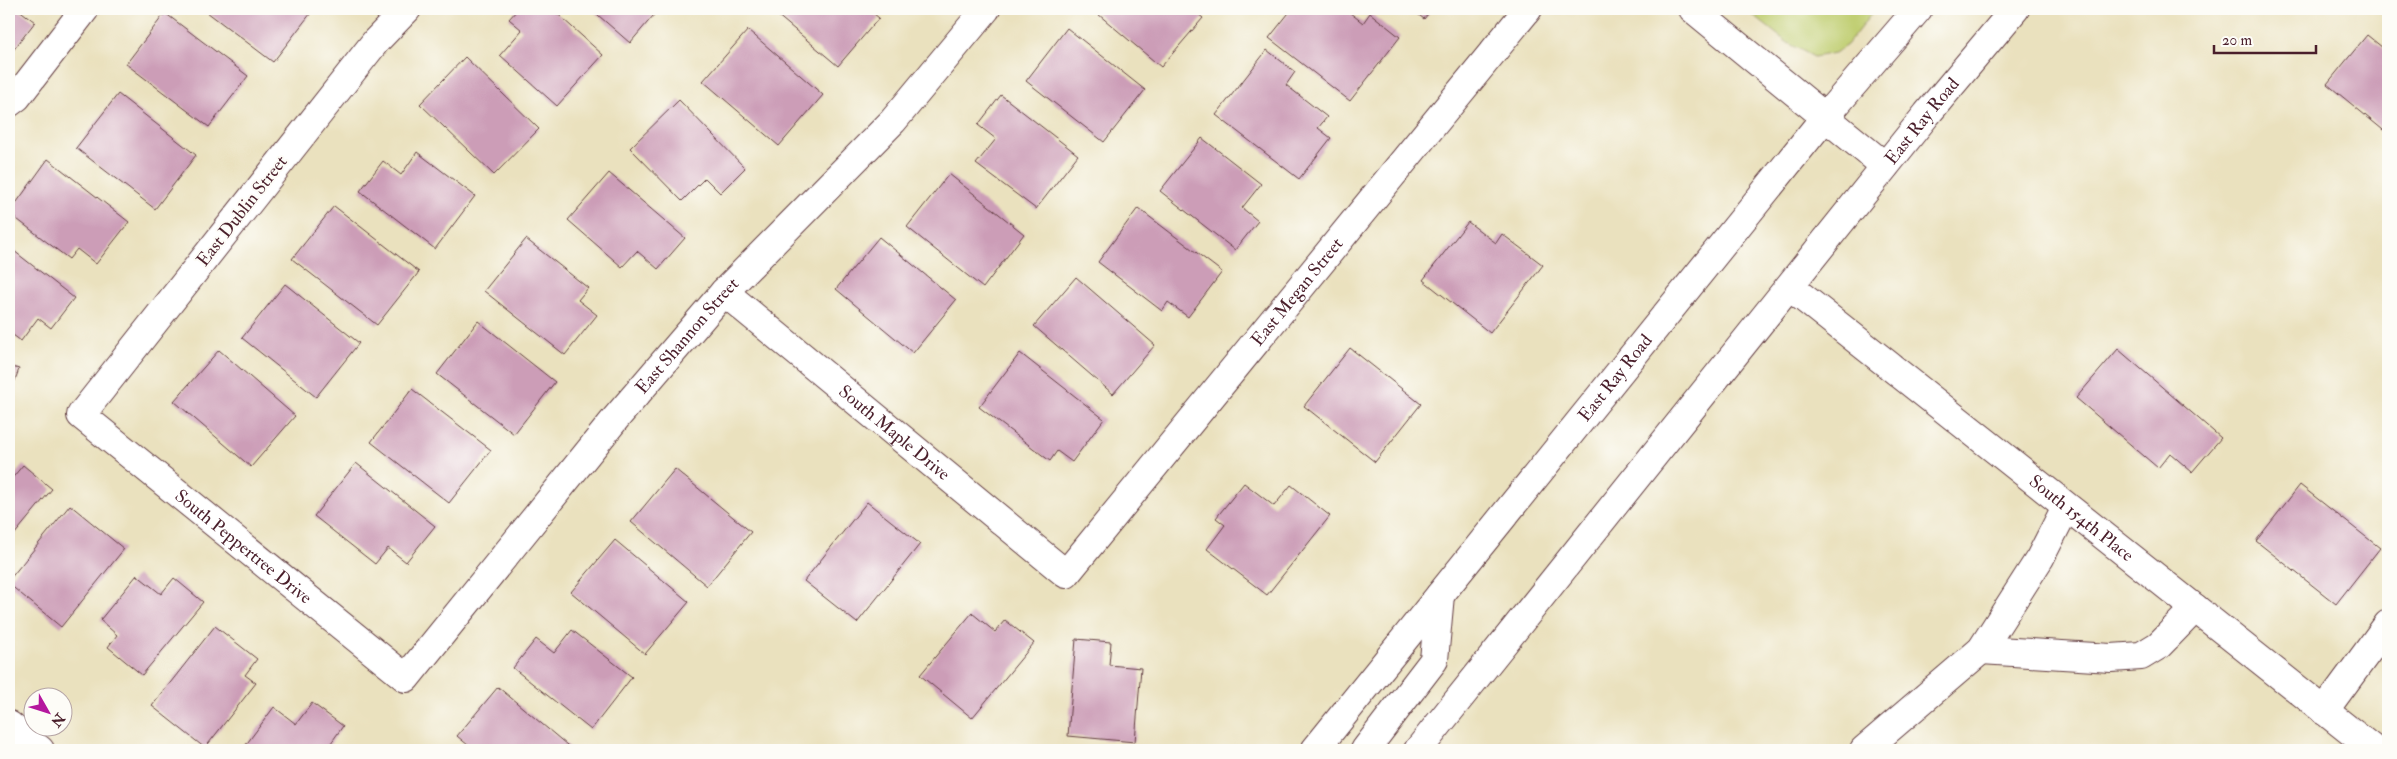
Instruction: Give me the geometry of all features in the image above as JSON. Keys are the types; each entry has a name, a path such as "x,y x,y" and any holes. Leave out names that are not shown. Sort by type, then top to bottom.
{"street":[{"path":"9,103 17,97 85,9"},
{"name":"East Dublin Street","path":"81,415 376,41 407,9"},
{"name":"East Shannon Street","path":"406,678 616,418 724,292 893,121 986,9"},
{"name":"East Megan Street","path":"1066,574 1528,9"},
{"path":"1693,9 1885,166"},
{"name":"East Ray Road","path":"1315,750 1826,116 1918,9"},
{"name":"East Ray Road","path":"1418,750 1885,166 2015,9"},
{"name":"South 154th Place","path":"1790,287 2374,750"},
{"name":"South Maple Drive","path":"724,292 1066,574"},
{"name":"South Peppertree Drive","path":"81,415 406,678"},
{"path":"1864,750 1981,650 2040,558 2066,507"},
{"path":"1365,750 1434,660 1440,594"},
{"path":"1981,650 2111,658 2141,656 2158,645 2194,608"},
{"path":"2324,711 2388,624"},
{"path":"9,725 40,750"}],"green space":[{"path":"1745,9 1875,9 1847,45 1835,53 1814,57 1788,43"}],"building":[{"path":"9,9 18,9 35,22 11,53 9,51"},
{"path":"203,9 314,9 273,62"},
{"path":"518,9 552,9 603,55 557,106 500,55 522,30 509,19"},
{"path":"591,9 659,9 630,43"},
{"path":"770,9 868,9 879,18 838,66"},
{"path":"1092,9 1192,9 1203,18 1161,67"},
{"path":"1292,9 1345,9 1363,23 1370,13 1400,37 1350,101 1269,38"},
{"path":"1411,9 1432,9 1424,19"},
{"path":"165,13 248,76 209,127 126,64"},
{"path":"1067,28 1145,90 1104,142 1026,81"},
{"path":"748,30 823,95 779,146 703,81"},
{"path":"2367,35 2388,52 2388,134 2327,84"},
{"path":"1267,50 1295,72 1286,85 1327,117 1318,128 1331,138 1299,179 1216,115"},
{"path":"465,57 539,129 494,175 420,104"},
{"path":"118,94 196,155 155,209 76,148"},
{"path":"1001,95 1078,155 1036,209 976,164 996,139 978,125"},
{"path":"679,100 745,168 720,193 705,178 682,201 630,148"},
{"path":"1202,138 1261,184 1242,208 1258,221 1235,250 1160,191"},
{"path":"417,152 475,196 435,249 360,191 383,161 401,175"},
{"path":"48,159 129,222 96,264 77,249 69,259 9,213"},
{"path":"609,173 685,238 658,269 637,251 622,267 568,220"},
{"path":"949,174 1024,234 983,288 907,227"},
{"path":"334,206 419,272 377,325 292,259"},
{"path":"1138,208 1222,272 1188,317 1168,302 1162,311 1098,262"},
{"path":"1468,222 1496,243 1502,234 1543,265 1490,333 1423,280"},
{"path":"879,237 956,300 913,353 836,289"},
{"path":"526,239 588,288 578,300 597,315 565,355 484,291"},
{"path":"9,247 74,298 51,328 38,318 21,341 9,332"},
{"path":"1076,277 1155,345 1113,394 1034,326"},
{"path":"285,284 359,343 316,397 242,338"},
{"path":"478,321 555,382 514,434 437,374"},
{"path":"1350,348 1421,404 1375,462 1304,406"},
{"path":"2118,349 2221,438 2192,472 2170,453 2158,468 2076,398"},
{"path":"219,350 295,416 251,467 174,401"},
{"path":"1020,353 1104,419 1072,462 1057,451 1050,461 979,407"},
{"path":"9,366 19,369 9,397"},
{"path":"412,389 491,450 449,503 371,442"},
{"path":"356,463 435,526 406,562 388,548 375,564 314,516"},
{"path":"23,465 52,489 9,541 9,482"},
{"path":"675,469 751,532 707,586 631,522"},
{"path":"1244,483 1274,506 1291,485 1330,516 1267,595 1207,549 1225,525 1216,518"},
{"path":"2300,485 2380,548 2336,604 2256,541"},
{"path":"867,502 920,544 857,623 804,581"},
{"path":"70,505 124,549 61,627 9,584 9,580"},
{"path":"615,540 689,602 645,654 571,592"},
{"path":"137,575 161,594 174,578 203,602 142,675 108,647 117,635 100,620"},
{"path":"972,613 995,632 1005,620 1034,643 972,718 920,675"},
{"path":"215,626 257,659 245,675 256,683 205,748 152,706"},
{"path":"572,630 632,677 591,730 513,668 536,639 554,653"},
{"path":"1076,639 1111,642 1109,665 1141,668 1135,742 1068,736"},
{"path":"498,687 573,750 474,750 457,736"},
{"path":"312,703 343,726 326,750 242,750 274,707 296,724"}]}
